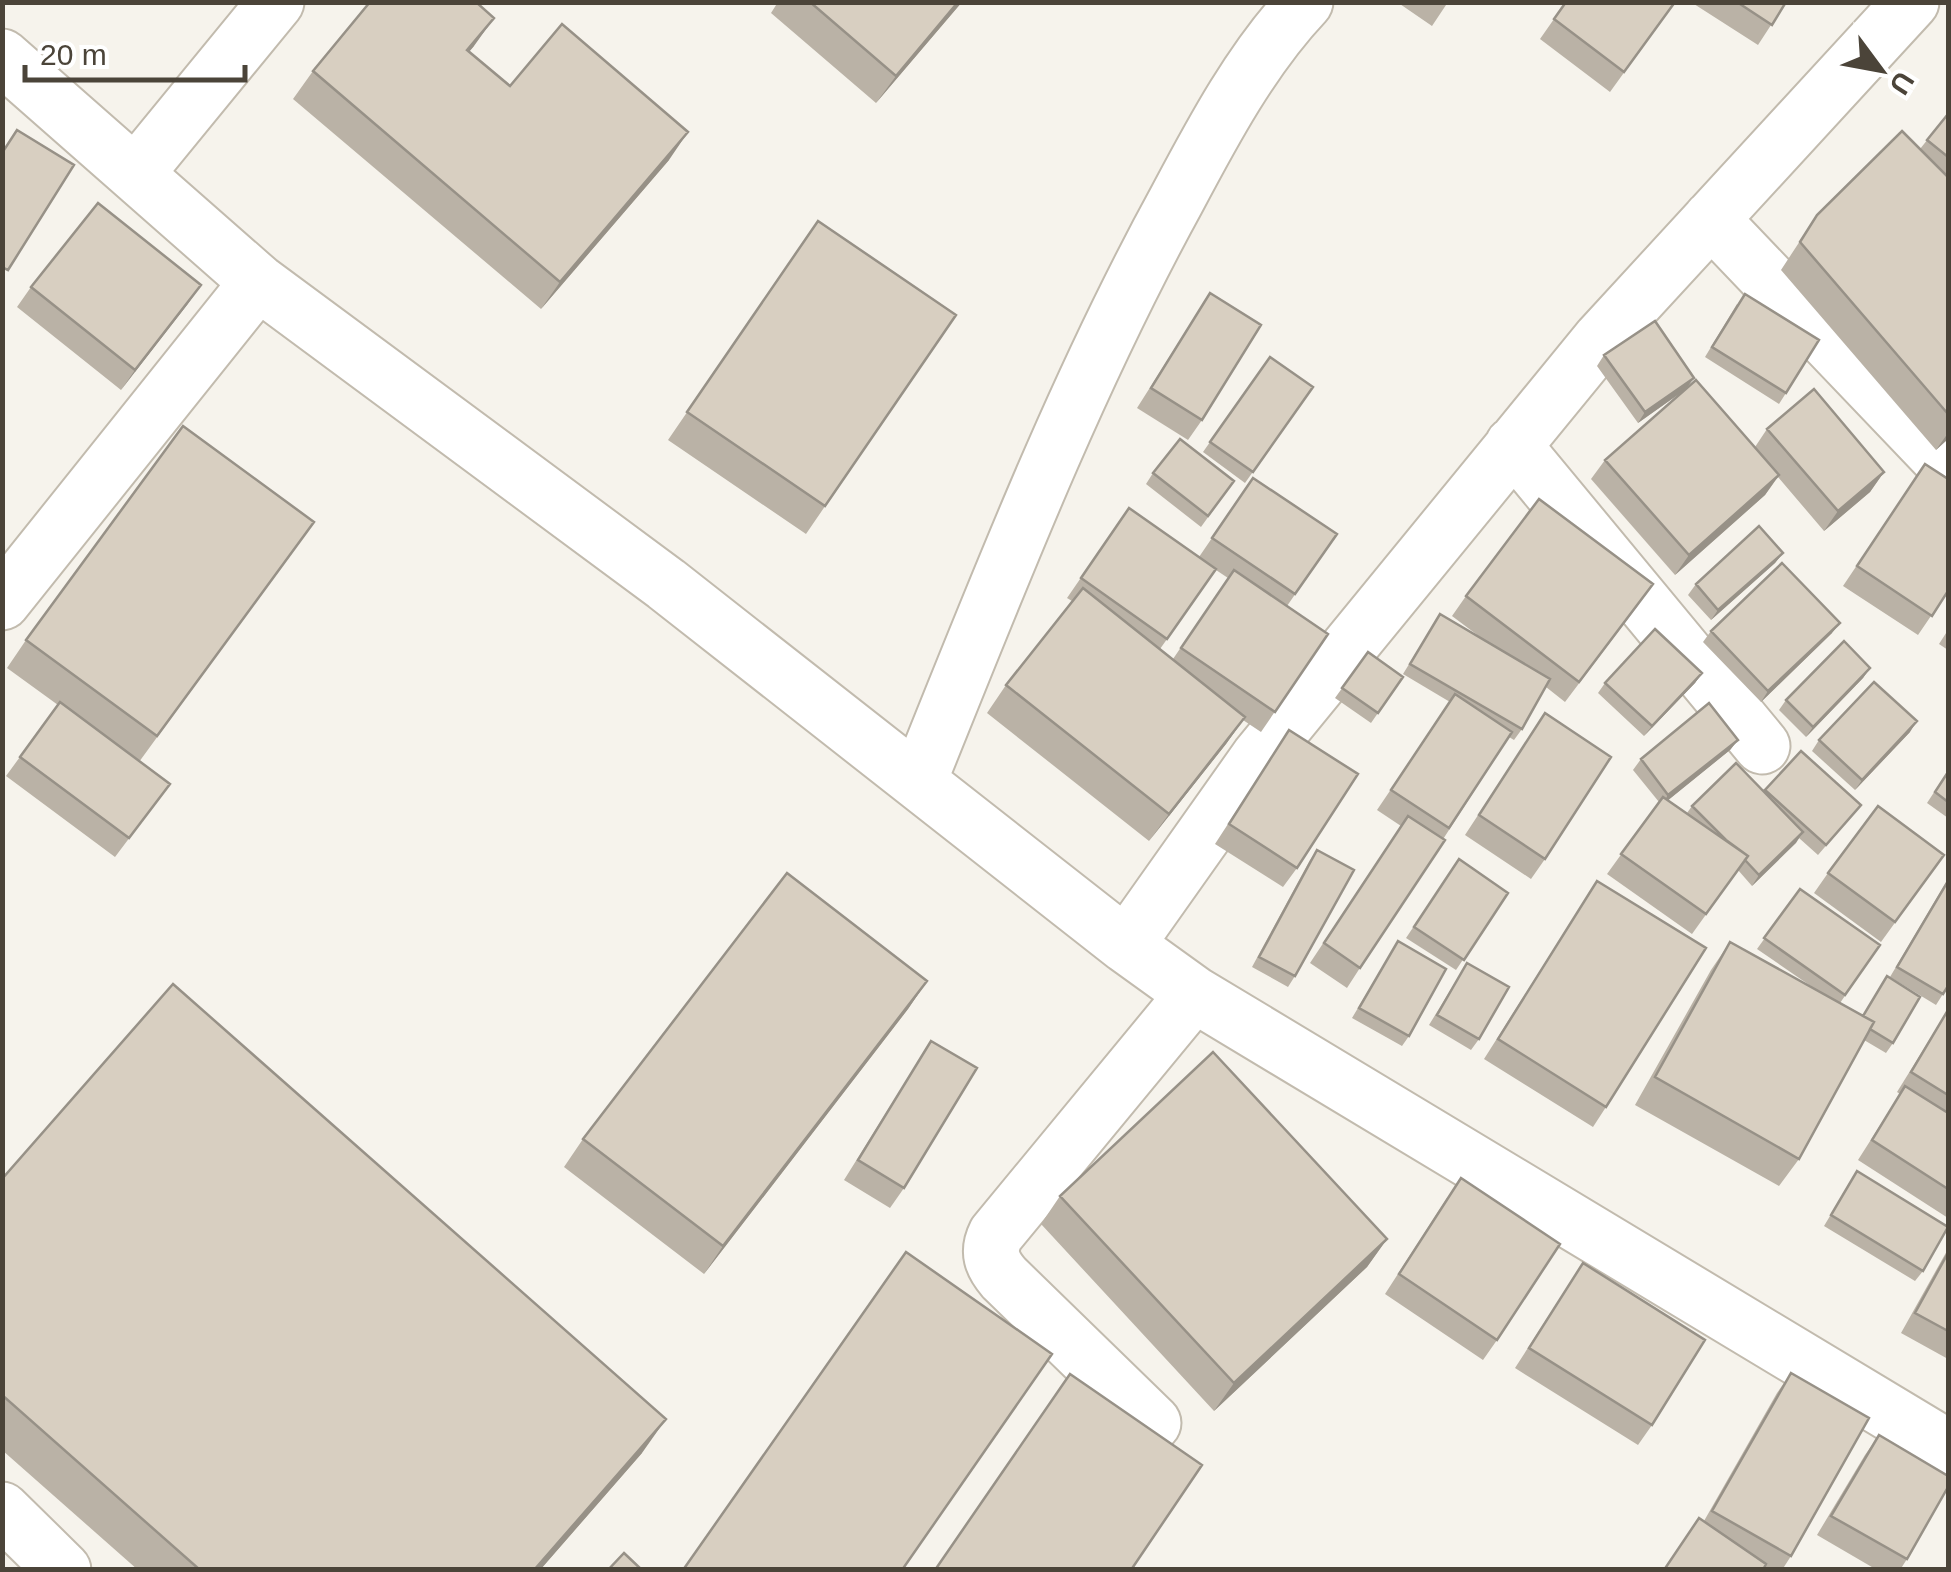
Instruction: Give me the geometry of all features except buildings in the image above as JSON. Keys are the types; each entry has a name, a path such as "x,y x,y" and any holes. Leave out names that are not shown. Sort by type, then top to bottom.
{"street":[{"path":"136,173 276,2"},
{"path":"919,780 1027,513 1132,281 1209,139 1282,26 1305,2"},
{"path":"1126,944 1260,757 1513,445 1601,340 1911,2"},
{"path":"2,57 258,282 590,526 1194,994 1948,1448"},
{"path":"1710,219 1948,467"},
{"path":"2,602 258,282"},
{"path":"1513,445 1762,746"},
{"path":"1154,1423 1004,1278 993,1266 990,1250 996,1234 1194,994"},
{"path":"2,1510 63,1570"}]}
